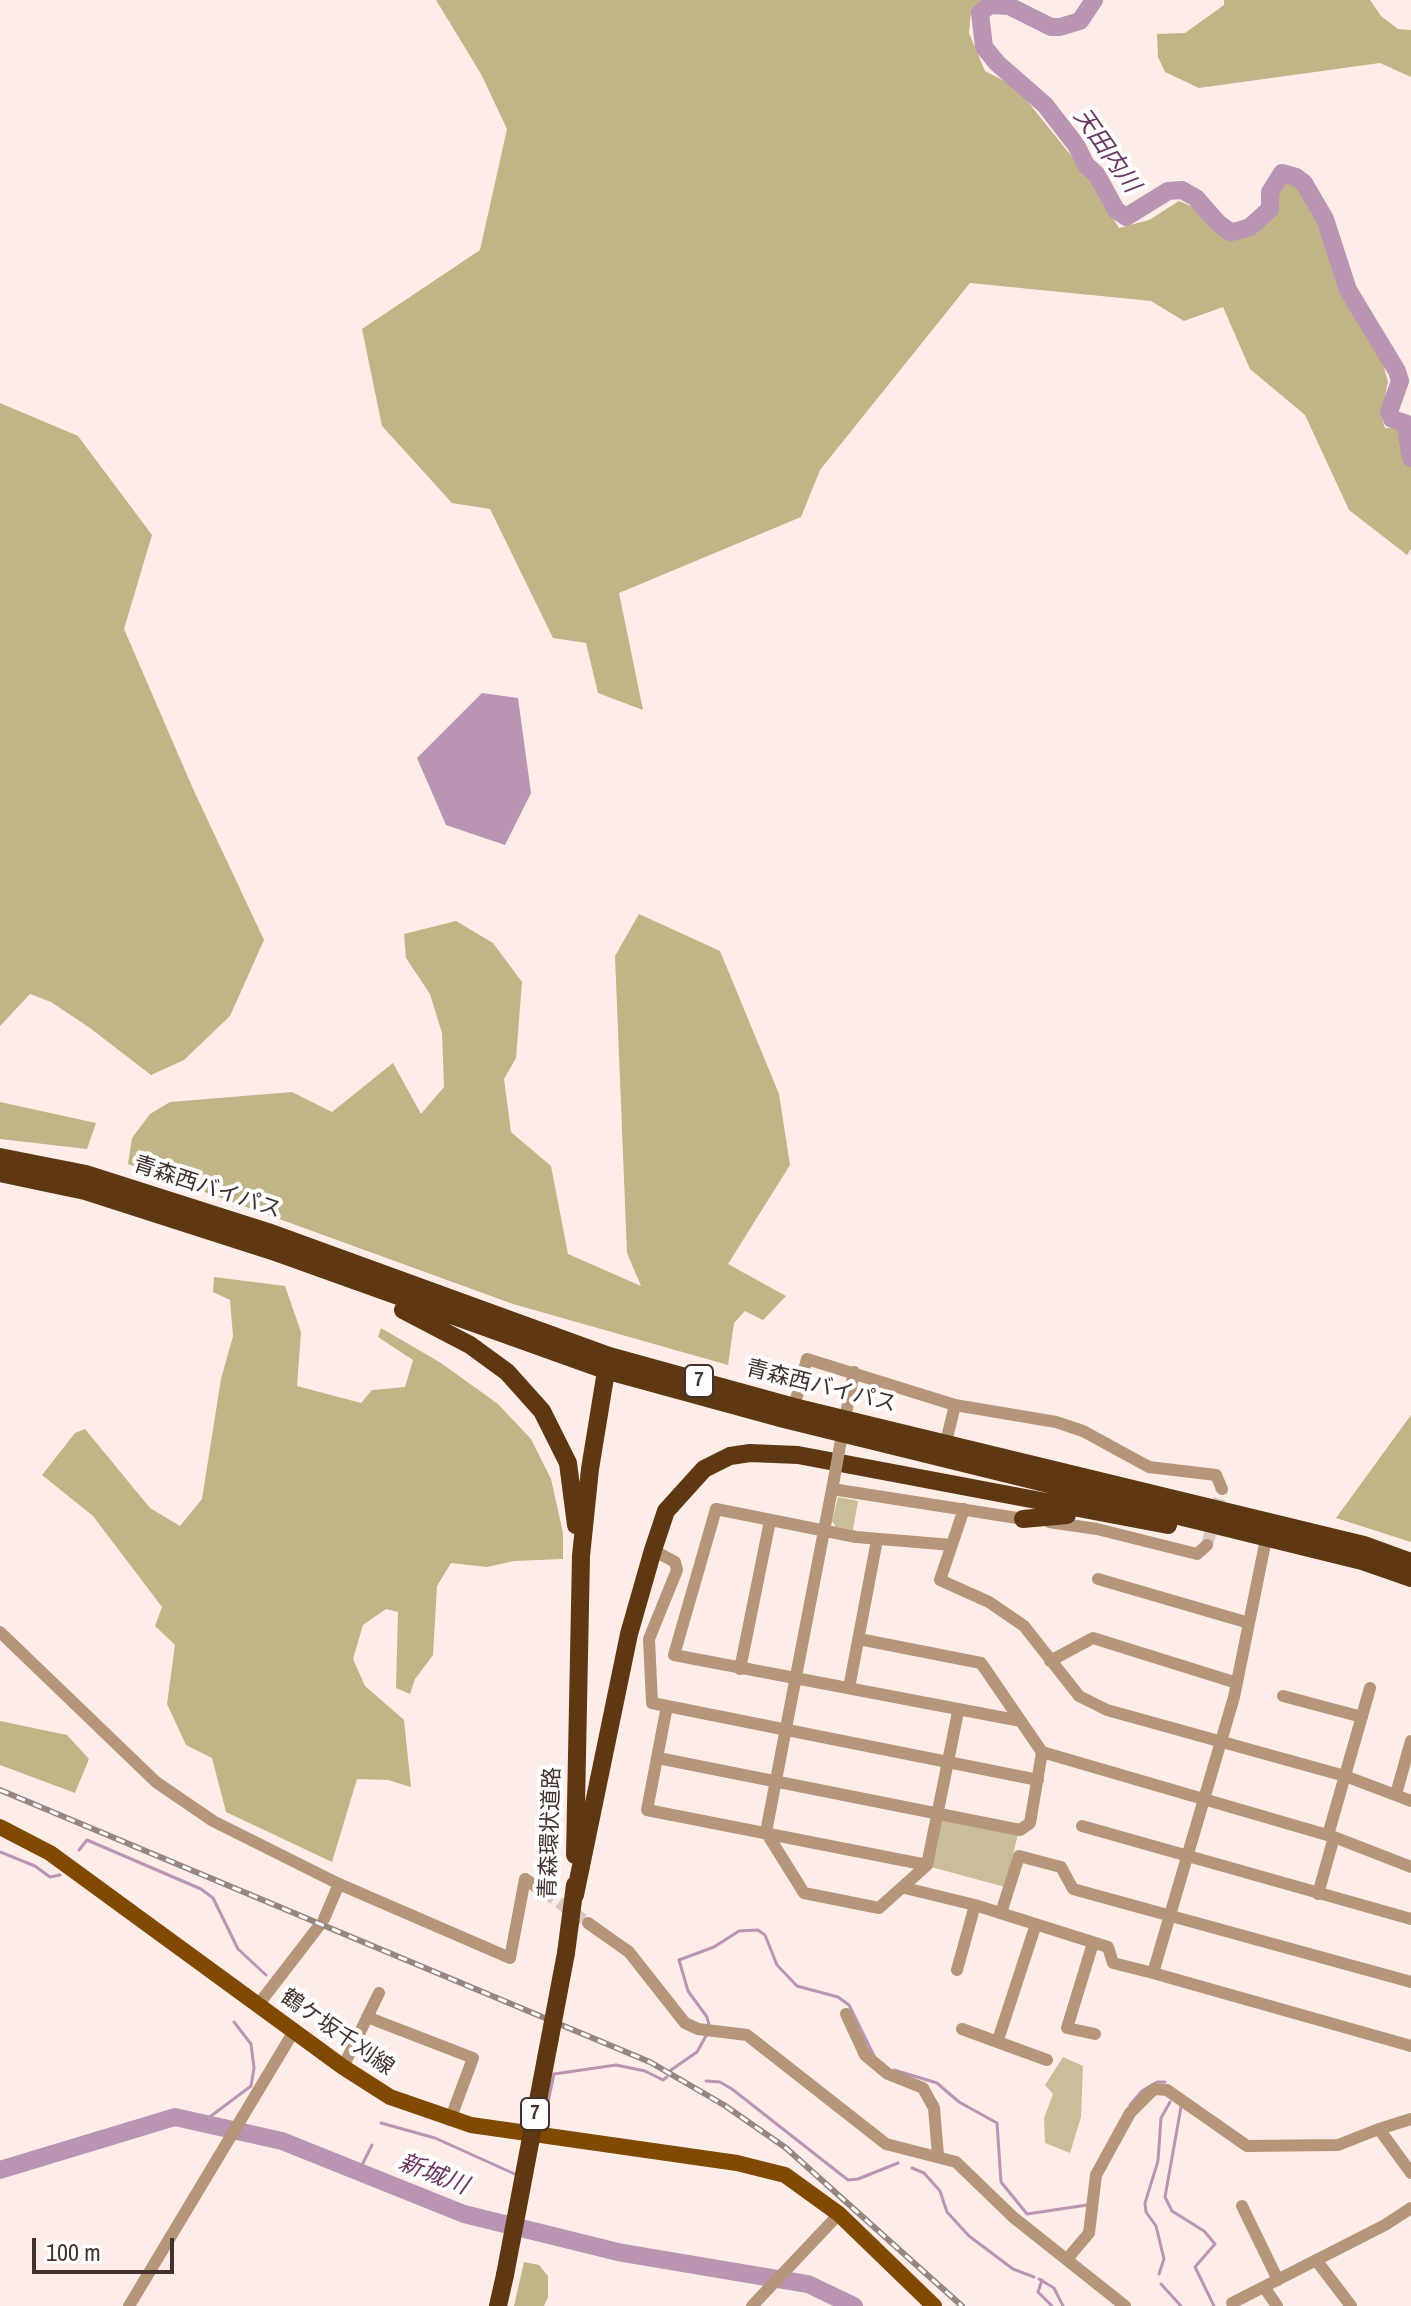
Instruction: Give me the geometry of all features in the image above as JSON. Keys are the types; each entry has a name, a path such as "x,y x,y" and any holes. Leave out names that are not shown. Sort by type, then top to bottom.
{"highway":[{"name":"青森西バイパス","path":"0,1157 86,1174 268,1232 607,1363 794,1407 842,1434 946,1442 1364,1545 1411,1562"},
{"name":"青森西バイパス","path":"0,1173 85,1191 607,1363 842,1434 1362,1561 1411,1578"},
{"path":"278,1253 423,1319 470,1345 507,1372 542,1411 568,1463 581,1556"},
{"name":"青森環状道路","path":"498,2306 575,1895 581,1556 607,1363"},
{"path":"575,1895 629,1634 666,1511 691,1480 730,1456 750,1453 798,1455 1105,1516 1266,1539"},
{"path":"1023,1519 1105,1516"}],"main road":[{"name":"鶴ケ坂千刈線","path":"0,1827 50,1853 343,2067 390,2097 450,2120 507,2132 767,2168 802,2184 839,2214 934,2306"}],"street":[{"path":"794,1407 807,1359 955,1405 1056,1422 1083,1431 1149,1467 1216,1475 1222,1489"},
{"path":"854,1372 783,1730 766,1832 804,1893 879,1908 905,1888 927,1865 958,1712"},
{"path":"946,1442 955,1405"},
{"path":"833,1484 964,1509 1097,1529 1197,1554 1207,1545"},
{"path":"952,1545 877,1540 716,1509 674,1655 958,1712 1021,1721"},
{"path":"964,1509 940,1580 989,1602 1024,1626 1079,1696 1107,1710 1345,1776 1411,1801"},
{"path":"740,1669 770,1521"},
{"path":"1153,1973 1237,1683 1266,1539"},
{"path":"849,1688 877,1540"},
{"path":"653,1550 675,1562 677,1570 649,1639 652,1703 1038,1780"},
{"path":"1098,1579 1249,1623"},
{"path":"0,1632 156,1782 213,1821 339,1884 510,1958 525,1879 544,1892"},
{"path":"1050,1661 1093,1638 1237,1683"},
{"path":"859,1639 981,1663 1042,1752 1331,1836 1411,1867"},
{"path":"1318,1894 1345,1776 1370,1688"},
{"path":"1283,1696 1362,1717"},
{"path":"667,1706 647,1810 927,1865"},
{"path":"1396,1794 1411,1741"},
{"path":"658,1758 1020,1830 1030,1823 1042,1752"},
{"path":"1082,1826 1411,1919"},
{"path":"1001,1913 1019,1856 1061,1867 1073,1889 1282,1949 1411,1982"},
{"path":"258,2005 322,1922 339,1884"},
{"path":"905,1888 975,1905 1108,1947 1113,1963 1411,2046"},
{"path":"957,1970 975,1905"},
{"path":"588,1923 629,1952 685,2023 698,2029 747,2035 886,2144 956,2162 1013,2217 1125,2306"},
{"path":"998,2040 1036,1924"},
{"path":"1093,1943 1067,2028 1095,2034"},
{"path":"343,2067 379,1993"},
{"path":"846,2014 865,2055 888,2074 923,2088 934,2108 938,2155"},
{"path":"367,2017 473,2058 450,2120"},
{"path":"962,2029 1047,2060"},
{"path":"129,2306 294,2031"},
{"path":"1068,2258 1089,2233 1096,2175 1130,2113 1154,2089 1167,2090 1247,2146 1338,2145 1411,2119"},
{"path":"1379,2129 1411,2173"},
{"path":"1399,2157 1411,2149"},
{"path":"1242,2206 1278,2280"},
{"path":"1232,2303 1411,2208"},
{"path":"754,2304 839,2214"},
{"path":"1316,2260 1351,2306"},
{"path":"1264,2287 1277,2306"}],"shaded area":[{"path":"436,0 989,0 971,12 969,33 985,71 1016,87 1089,178 1119,228 1149,220 1179,201 1200,210 1219,233 1242,237 1267,220 1277,207 1277,186 1289,180 1300,189 1310,204 1341,287 1380,353 1388,382 1381,415 1385,428 1397,428 1403,452 1411,453 1411,549 1407,555 1349,510 1305,415 1250,369 1223,307 1184,321 1151,301 970,283 820,470 801,517 619,593 643,710 598,693 586,643 553,638 490,509 452,503 382,426 362,329 480,250 507,129 481,74"},
{"path":"1224,0 1370,0 1381,16 1398,29 1411,30 1411,77 1380,63 1199,88 1165,72 1158,57 1157,34 1185,33 1224,5"},
{"path":"0,403 78,436 152,535 124,629 194,791 264,940 230,1016 184,1060 151,1075 90,1028 51,1002 30,994 0,1026"},
{"path":"482,693 518,698 531,793 505,845 446,825 417,758"},
{"path":"639,914 720,951 779,1094 790,1165 728,1264 786,1296 763,1320 745,1311 734,1323 728,1365 513,1304 128,1164 132,1138 150,1114 170,1102 292,1092 332,1112 393,1063 421,1114 444,1087 442,1033 430,994 406,958 404,934 456,921 493,943 522,982 516,1058 504,1079 511,1132 551,1166 568,1254 641,1286 627,1253 615,956"},
{"path":"0,1102 96,1123 87,1149 0,1139"},
{"path":"214,1277 285,1286 301,1332 297,1386 361,1403 372,1390 405,1387 413,1360 378,1337 381,1328 441,1363 498,1404 531,1439 551,1479 563,1533 563,1559 514,1561 487,1567 451,1563 437,1586 433,1655 415,1679 410,1694 396,1688 398,1612 386,1609 363,1625 353,1659 365,1686 404,1720 411,1787 388,1780 357,1779 332,1862 226,1812 212,1758 186,1745 167,1704 175,1645 155,1626 162,1607 93,1516 42,1475 75,1433 85,1429 150,1508 180,1526 202,1499 221,1379 233,1336 230,1300 213,1292"},
{"path":"1411,1415 1411,1542 1336,1518"},
{"path":"838,1497 858,1501 853,1530 836,1527 832,1521"},
{"path":"0,1721 67,1735 89,1759 75,1793 0,1765"},
{"path":"945,1819 1018,1834 1005,1887 931,1867 940,1823"},
{"path":"1063,2057 1083,2066 1081,2117 1070,2153 1045,2143 1044,2118 1053,2094 1045,2085"},
{"path":"524,2262 539,2265 548,2276 548,2297 544,2306 514,2306"}],"waterway":[{"name":"天田内川","path":"1094,0 1080,21 1060,27 1051,27 1009,6 990,5 980,13 984,47 997,63 1045,105 1076,145 1086,165 1097,175 1116,210 1126,217 1168,191 1182,190 1196,198 1230,232 1237,231 1250,227 1270,209 1270,192 1282,173 1304,183 1325,219 1348,290 1397,371 1400,381 1389,412 1392,419 1405,423 1411,458"},
{"path":"79,1850 87,1840 201,1889 213,1898 238,1949 266,1975"},
{"path":"0,1852 35,1866 50,1877 60,1875"},
{"path":"709,2025 707,2017 688,1991 679,1960 714,1947 739,1931 758,1930 765,1935 777,1965 797,1986 838,1997 849,2005 874,2056"},
{"path":"203,2122 251,2086 254,2068 251,2044 234,2022"},
{"path":"671,2070 697,2052 707,2034"},
{"path":"544,2121 554,2074 616,2065 645,2071 663,2080 667,2077"},
{"path":"894,2070 937,2083 959,2102 997,2123 1001,2182 1027,2214 1087,2205"},
{"path":"706,2081 720,2082 732,2089 848,2180 898,2163"},
{"path":"1130,2105 1142,2091 1157,2082 1165,2082"},
{"path":"1159,2274 1164,2259 1156,2226 1146,2212 1145,2203 1158,2161 1161,2118 1170,2102"},
{"path":"1181,2107 1165,2197 1172,2211 1204,2231 1215,2244 1195,2267 1214,2306"},
{"name":"新城川","path":"0,2170 175,2117 282,2141 464,2214 618,2252 808,2284 854,2306"},
{"path":"381,2123 435,2138 517,2175"},
{"path":"359,2171 372,2145"},
{"path":"912,2168 924,2173 940,2191 947,2212 969,2236 1013,2269 1034,2277"},
{"path":"1039,2279 1054,2288 1063,2306"},
{"path":"1042,2280 1038,2292 1052,2306"},
{"path":"1161,2284 1181,2306"}],"tunnel":[{"path":"1207,1545 1222,1489"},
{"path":"544,1892 588,1923"}],"railway":[{"path":"0,1790 650,2062 724,2105 786,2148 962,2306"}]}
